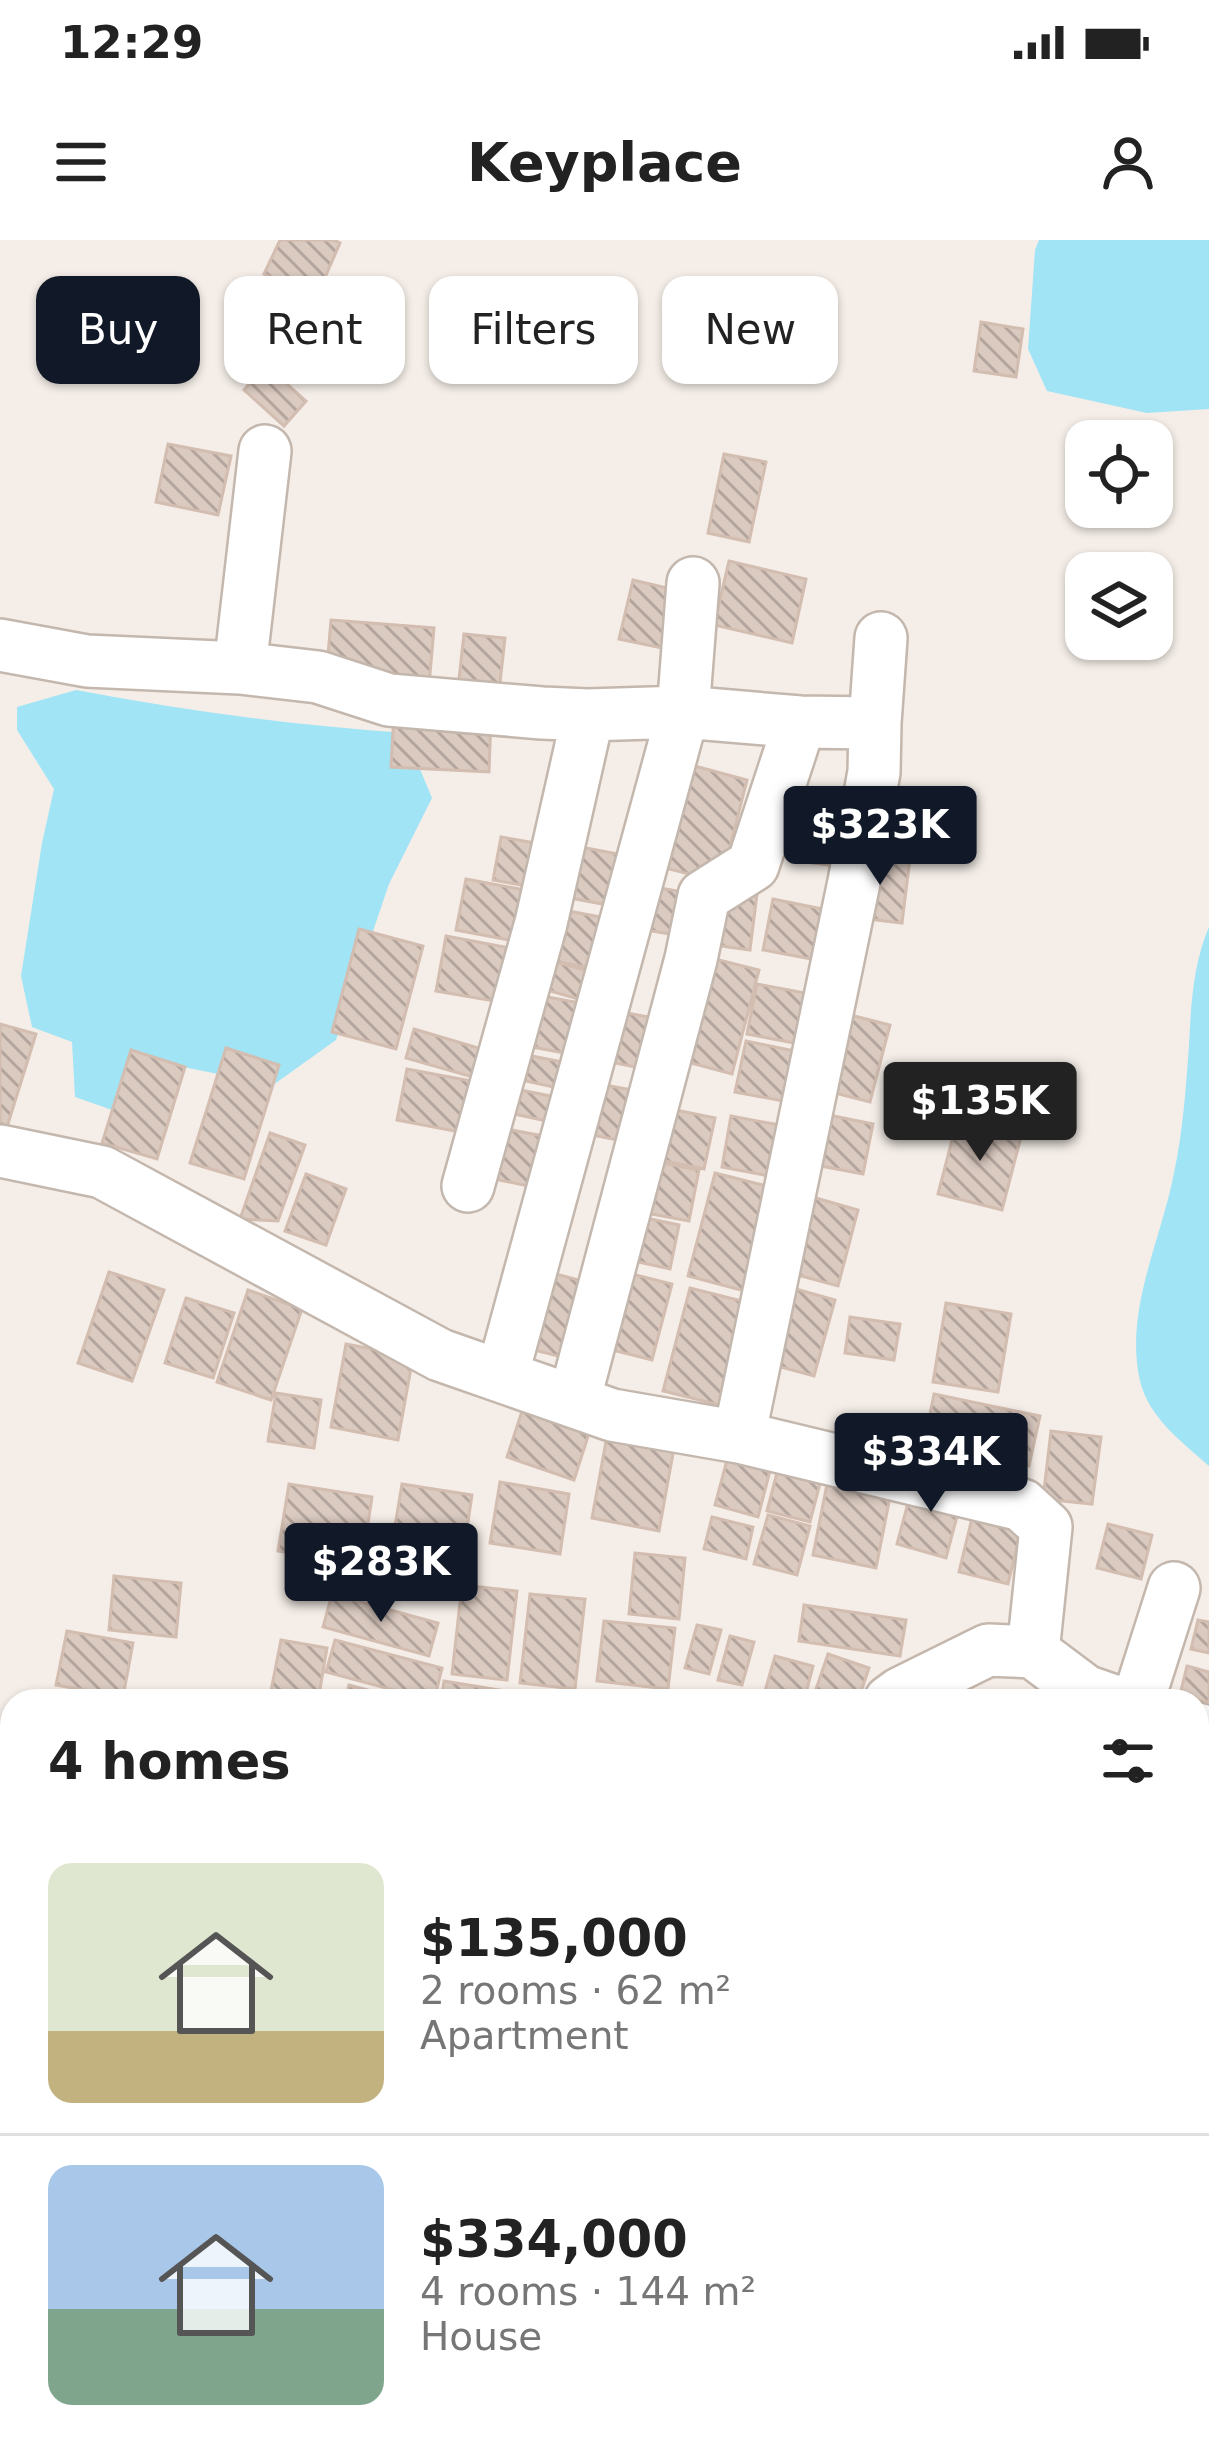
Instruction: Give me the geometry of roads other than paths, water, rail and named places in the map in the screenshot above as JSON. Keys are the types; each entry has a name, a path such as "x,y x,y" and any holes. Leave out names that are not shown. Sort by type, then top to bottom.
{"street":[{"path":"240,668 265,451"},
{"path":"502,1376 683,712 692,583"},
{"path":"739,1437 874,772 880,638"},
{"path":"0,645 87,661 318,677 389,700 588,715 683,712 874,724"},
{"path":"468,1186 541,923 588,715"},
{"path":"574,1401 704,896 753,865 800,722"},
{"path":"0,1151 102,1172 440,1355 612,1414 739,1437 1022,1505 1046,1527 1034,1652"},
{"path":"1142,1689 1174,1588"},
{"path":"909,1689 988,1650 1034,1652 1082,1689"}],"water":[{"path":"1039,240 1209,240 1209,409 1147,413 1047,391 1028,349"},
{"path":"76,690 240,716 405,733 432,798 389,884 336,1040 273,1085 168,1064 115,1111 75,1097 72,1042 32,1027 21,976 54,789 17,730 17,707"},
{"path":"1209,927 1209,1466 1151,1407 1136,1355 1140,1302 1177,1157 1194,985"}]}
